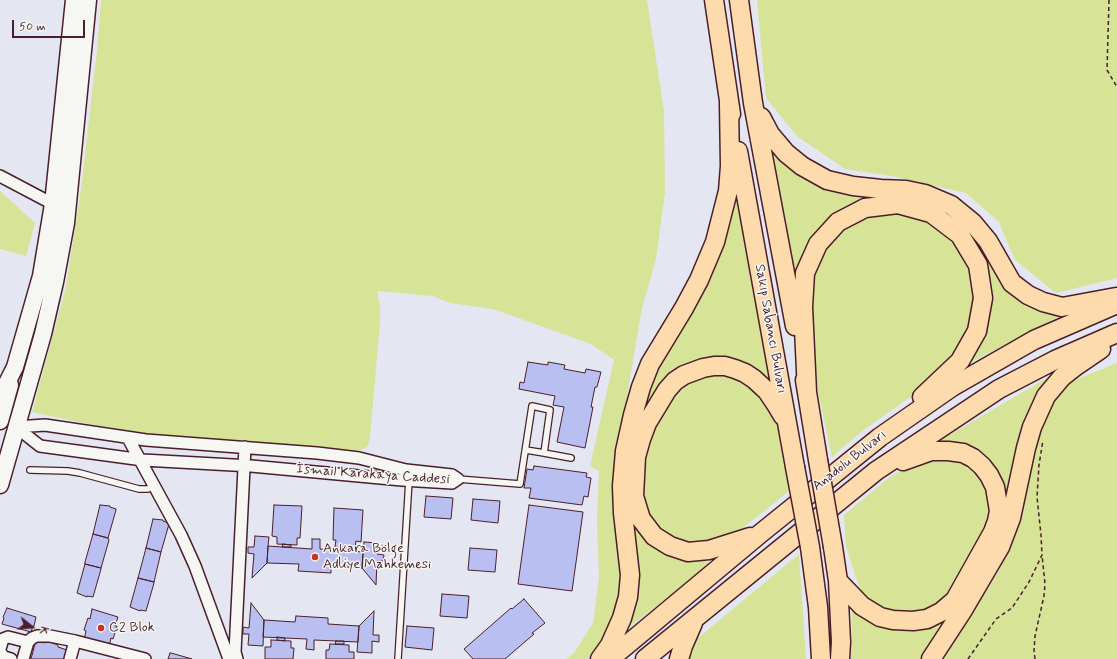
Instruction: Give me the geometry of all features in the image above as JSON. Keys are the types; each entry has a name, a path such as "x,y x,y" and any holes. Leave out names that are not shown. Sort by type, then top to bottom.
{"main road":[{"name":"Sakıp Sabancı Bulvarı","path":"714,0 729,103 810,547 818,607 821,659"},
{"name":"Sakıp Sabancı Bulvarı","path":"739,0 753,103 807,392 833,546 838,581 841,642 840,659"},
{"path":"600,659 610,645 622,618 628,597 630,575 623,512 622,486 625,451 631,422 650,364 699,280 715,242 728,191 730,166 729,103"},
{"path":"753,103 770,134 786,153 802,166 827,180 852,186 906,190 925,194 951,205 973,223 988,241 1012,283 1028,296 1062,307 1117,297"},
{"path":"807,392 803,307 805,273 818,244 838,222 865,208 898,204 932,213 960,235 978,265 983,298 977,331 960,361 880,437"},
{"name":"Anadolu Bulvarı","path":"610,659 761,533 880,437 952,387 1034,340 1117,304"},
{"name":"Anadolu Bulvarı","path":"645,659 876,471 999,389 1055,360 1117,333"},
{"path":"931,659 963,610 1000,547 1011,518 1032,427 1046,396 1062,377 1117,339"},
{"path":"761,533 709,550 688,552 670,546 654,536 641,519 634,496 636,458 647,423 667,390 675,381 684,375 703,368 725,366 745,373 754,379 767,391 788,427"},
{"path":"838,581 862,606 880,617 893,620 913,621 927,619 941,612 956,600 993,532 997,521 999,511 995,487 989,475 973,458 948,451 931,451 876,471"},
{"path":"679,659 694,619"}],"street":[{"path":"0,422 41,276 53,204 74,0"},
{"path":"0,485 43,334 66,223 88,0"},
{"path":"0,176 53,204"},
{"path":"0,395 15,367"},
{"name":"İsmail Karakaya Caddesi","path":"0,422 16,427 40,446 140,460 244,466 452,483 458,479 452,475 406,470 359,458 317,453 128,438 44,425 16,427"},
{"path":"128,438 181,535 195,566 229,659"},
{"path":"237,659 235,652 245,447"},
{"path":"23,659 28,642 32,638 37,636 50,636 145,659"},
{"path":"0,649 3,639 8,637 28,642"},
{"path":"70,659 75,641"},
{"path":"0,652 4,657 11,659"}],"lane":[{"path":"458,479 520,484 532,406 550,410 544,453"},
{"path":"526,450 571,458"},
{"path":"30,470 68,471 80,473 139,489 148,488 154,485"},
{"path":"398,659 409,480"}],"path":[{"path":"1109,0 1107,70 1117,87"},
{"path":"1035,659 1035,636 1044,596 1041,535 1037,498 1039,465 1044,439"},
{"path":"968,659 996,619 1012,608 1042,555"}],"green space":[{"path":"101,0 647,0 664,111 665,192 656,259 642,308 616,461 617,535 622,588 607,633 587,659 567,659 574,653 593,623 599,578 597,521 599,471 590,466 614,360 591,344 493,309 450,303 433,296 377,291 380,306 380,322 370,437 368,446 361,450 352,451 151,434 83,423 32,412 66,287 81,190 97,50"},
{"path":"757,0 1117,0 1117,278 1056,293 1015,260 999,222 966,193 892,176 845,169 797,136 766,98"},
{"path":"770,144 791,164 932,201 968,226 1002,272 1070,311 964,366 975,353 986,329 992,307 989,282 947,219 857,208 797,283"},
{"path":"738,177 778,394 712,362 653,400 632,508 680,556 712,563 628,628 636,587 628,477 643,397"},
{"path":"0,191 35,223 26,256 0,249"},
{"path":"887,212 923,218 952,236 970,267 978,293 974,327 954,361 916,393 862,431 832,457 814,373 809,273 831,240 856,221"},
{"path":"1117,363 1117,659 944,659 999,571 1023,514 1029,463 1043,413 1060,386"},
{"path":"716,372 739,378 759,391 778,422 787,462 789,491 739,531 706,547 673,543 654,527 641,505 644,449 669,396 694,378"},
{"path":"1057,372 1045,390 1027,426 1006,526 1001,541 981,575 926,659 851,659 852,607 857,606 867,615 887,625 915,630 941,622 959,604 978,576 999,540 1005,521 1003,494 997,478 988,464 964,447 934,444"},
{"path":"923,458 960,461 980,477 991,499 992,521 960,587 926,617 877,609 861,593 846,546 844,515 890,477"},
{"path":"799,554 806,659 689,659 698,638"}],"building":[{"path":"528,362 548,365 548,362 565,365 564,369 585,373 586,369 601,372 597,387 595,387 591,407 593,407 585,448 557,442 564,407 553,405 555,396 519,389 520,382 524,383"},
{"path":"534,466 587,473 586,477 591,478 588,497 584,496 582,505 529,498 531,488 524,488 527,469 533,470"},
{"path":"426,496 453,498 451,519 424,517"},
{"path":"473,499 500,501 498,523 471,520"},
{"path":"100,505 110,506 116,509 108,538 93,534"},
{"name":"Ankara Bölge Adliye Mahkemesi","path":"274,505 302,506 300,538 297,538 297,545 277,544 277,537 272,536"},
{"path":"529,505 583,512 572,591 518,584"},
{"name":"Ankara Bölge Adliye Mahkemesi","path":"334,508 363,510 361,542 356,541 355,548 335,547 336,540 333,540"},
{"path":"153,519 163,520 169,523 161,552 146,548"},
{"path":"93,534 108,538 109,540 101,568 85,564"},
{"path":"255,536 269,537 267,563 252,578 254,554 248,553 248,547 254,547"},
{"name":"Ankara Bölge Adliye Mahkemesi","path":"312,539 320,539 320,549 363,552 362,568 331,566 331,573 298,571 299,564 267,563 268,546 312,549"},
{"path":"364,542 378,543 377,554 384,555 383,561 377,561 376,585 362,568"},
{"path":"283,544 291,545 291,547 282,547"},
{"path":"341,547 349,548 349,551 341,550"},
{"path":"146,548 161,552 154,582 138,578"},
{"path":"470,548 497,550 495,572 468,570"},
{"path":"85,564 101,568 93,597 87,597 77,593"},
{"path":"138,578 154,582 146,611 140,611 130,607"},
{"path":"442,594 469,596 467,618 440,616"},
{"path":"524,599 545,623 532,633 534,634 505,659 473,659 464,649 511,608 512,609"},
{"path":"251,603 264,620 263,646 248,645 249,634 243,634 243,627 249,628"},
{"path":"7,608 36,617 31,632 2,624"},
{"name":"C2 Blok","path":"92,609 118,617 115,626 117,626 113,639 111,638 109,647 84,640 86,631 84,630 88,618 90,619"},
{"path":"374,611 373,635 379,635 379,642 372,641 372,653 357,652 359,626"},
{"path":"296,616 328,618 328,624 359,626 358,642 314,640 314,650 306,649 307,639 263,637 264,620 295,622"},
{"path":"407,626 434,628 432,650 405,647"},
{"path":"277,637 285,638 285,641 277,640"},
{"path":"36,640 45,643 46,641 67,650 64,659 31,659"},
{"path":"271,640 291,641 291,648 294,648 293,659 265,659 265,647 271,647"},
{"path":"336,641 344,641 344,644 335,644"},
{"path":"330,644 349,645 349,652 354,652 354,659 326,659 326,650 329,650"},
{"path":"171,653 192,659 168,659"}],"place":[{"name":"Ankara Bölge Adliye Mahkemesi","path":"315,557"},
{"name":"C2 Blok","path":"101,628"}]}
